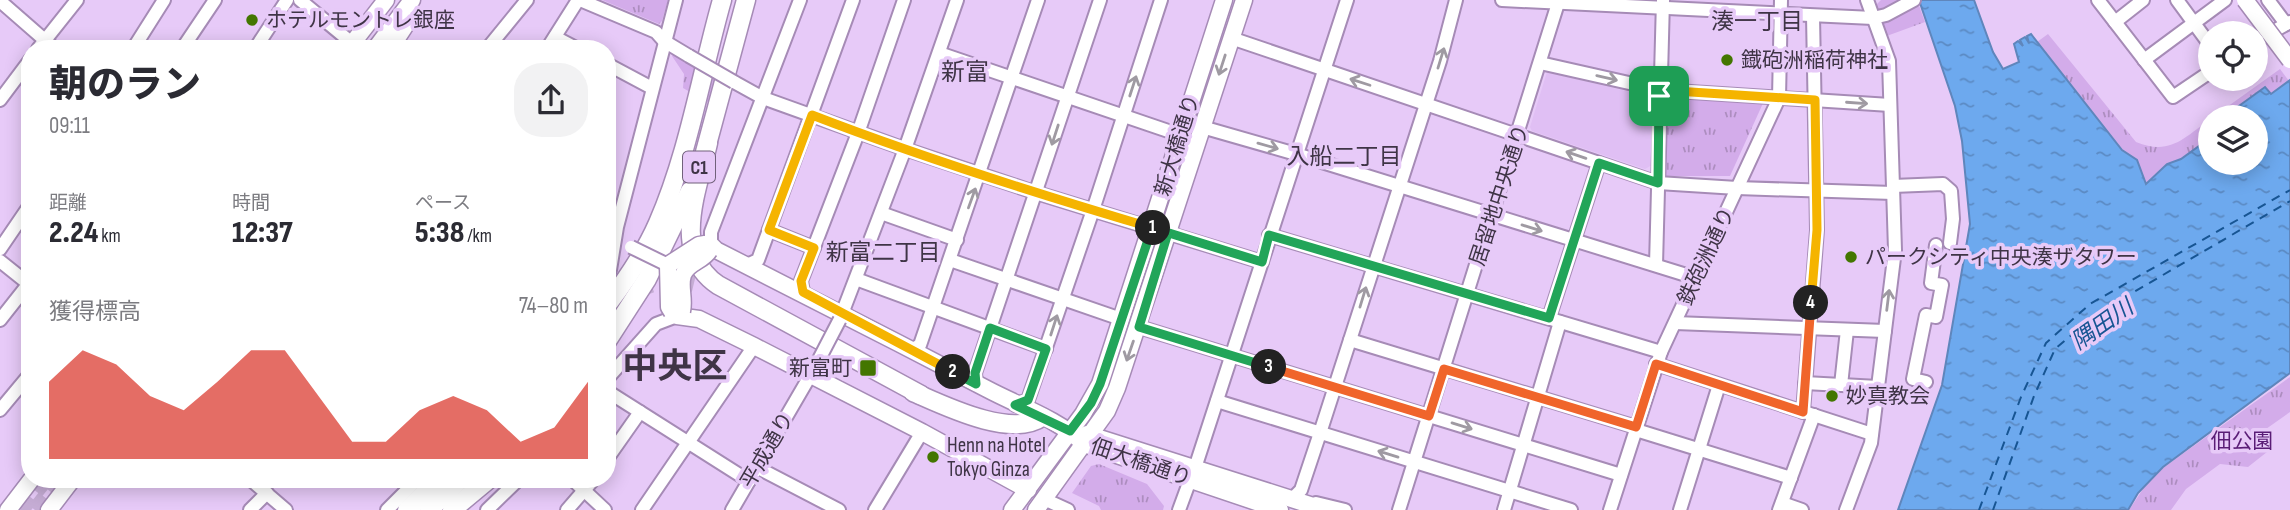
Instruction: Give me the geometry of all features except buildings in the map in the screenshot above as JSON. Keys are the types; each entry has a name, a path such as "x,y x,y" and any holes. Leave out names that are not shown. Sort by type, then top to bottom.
{"highway":[{"name":"C1","path":"616,319 647,279 670,216 708,143 746,0"},
{"name":"C1","path":"616,294 634,255 670,216 690,97 721,1"},
{"path":"670,216 696,153 720,48 721,1"},
{"path":"708,143 690,232 694,257 703,273 718,285 921,395"},
{"path":"688,276 921,395 966,415 990,421 1027,422 1042,417"},
{"path":"407,510 430,488"},
{"path":"429,510 452,488"},
{"path":"449,510 470,488"},
{"path":"449,510 478,488"},
{"path":"464,510 486,488"}],"main road":[{"path":"359,40 386,0"},
{"path":"361,40 398,0"},
{"path":"382,40 412,0"},
{"path":"396,40 421,0"},
{"name":"新大橋通り","path":"1012,510 1096,393 1152,228 1224,0"},
{"name":"新大橋通り","path":"1040,505 1112,401 1139,327 1244,0"},
{"path":"2245,0 2290,60"},
{"path":"2254,0 2290,46"},
{"path":"668,265 699,245 708,246 706,256 688,276 677,313"},
{"name":"佃大橋通り","path":"708,246 803,292 841,316 1087,440 1286,504 1326,510"},
{"path":"668,265 688,276"},
{"path":"668,265 670,307 677,313 699,319 812,372 1028,490"},
{"path":"8,510 25,488"},
{"path":"49,510 66,488"}],"street":[{"path":"50,40 77,0"},
{"path":"139,40 164,0"},
{"path":"188,40 215,0"},
{"path":"261,40 288,0"},
{"path":"300,0 346,40"},
{"path":"494,40 527,0"},
{"path":"553,40 579,0 656,32 664,41 763,98 1037,193 1262,262"},
{"path":"616,229 676,0"},
{"path":"708,246 800,0"},
{"path":"747,265 758,260 853,0"},
{"path":"803,292 801,281 858,133 904,0"},
{"name":"平成通り","path":"732,510 812,372 841,316 905,149 957,0"},
{"path":"911,350 920,345 934,307 1038,0"},
{"path":"976,384 975,373 1100,0"},
{"path":"1015,405 1028,400 1161,0"},
{"path":"1179,510 1347,0"},
{"path":"1286,504 1301,490 1456,0"},
{"path":"1502,0 1663,4 1781,14 1873,18 1886,15 1914,0"},
{"name":"鉄砲洲通り","path":"1610,510 1658,358 1779,98 1781,0"},
{"path":"1846,510 1871,443 1895,250 1889,61 1867,0"},
{"path":"2098,0 2172,97 2198,80"},
{"path":"2115,22 2143,0"},
{"path":"2177,0 2198,29"},
{"path":"2144,60 2225,0"},
{"path":"2268,0 2288,23 2268,34"},
{"path":"0,1 40,40"},
{"name":"居留地中央通り","path":"1399,510 1559,2"},
{"path":"1656,265 1663,4"},
{"path":"1801,510 1781,506 1808,414 1805,383 1818,190 1813,16"},
{"path":"555,37 561,40"},
{"path":"1231,38 1658,183 1818,190 1893,189 1943,184 1951,191 1953,219 1950,243"},
{"path":"939,54 1180,135"},
{"path":"1540,63 1660,90 1890,105"},
{"path":"616,69 652,88"},
{"path":"0,100 21,72"},
{"path":"1202,127 1696,278"},
{"path":"1504,510 1538,397 1574,241 1599,163"},
{"path":"881,213 957,240"},
{"path":"0,249 21,218"},
{"path":"769,230 814,248"},
{"path":"1269,235 1555,320 1658,358 1719,385 1872,433"},
{"path":"616,241 634,255 668,265"},
{"path":"1926,382 1913,379 1926,315 1937,317 1942,285 1931,283 1936,245"},
{"path":"950,260 1121,319"},
{"path":"0,261 21,278"},
{"path":"856,279 1046,349"},
{"path":"0,320 21,294"},
{"path":"616,369 656,324 677,313"},
{"path":"1675,323 1885,331"},
{"path":"1139,327 1621,475"},
{"path":"1841,385 1847,330"},
{"path":"1350,340 1791,478"},
{"path":"642,510 754,346"},
{"path":"1805,383 1878,387"},
{"path":"0,410 21,385"},
{"path":"1680,510 1719,385"},
{"path":"616,397 750,481"},
{"path":"1217,401 1571,510"},
{"path":"616,446 640,412"},
{"path":"875,510 922,432"},
{"path":"758,468 839,510"},
{"path":"250,510 260,488"},
{"path":"264,488 286,510"},
{"path":"387,510 409,488"},
{"path":"487,510 509,488"},
{"path":"582,488 605,510"},
{"path":"567,510 587,488"},
{"path":"1286,504 1345,510"},
{"path":"1040,505 1068,510"}],"shaded area":[{"path":"1547,72 1655,98 1652,165 1645,169 1532,131 1530,127"}],"green space":[{"path":"602,0 668,0 659,24"},
{"path":"1881,0 1917,0 1925,22 1884,37 1875,6"},
{"path":"2048,34 2136,142 2148,146 2168,146 2198,128 2198,147 2181,159 2167,164 2146,185 2133,158 2122,150 2037,42"},
{"path":"673,54 732,88 725,112 683,88 684,74"},
{"path":"2280,69 2289,81 2271,94 2268,90 2268,78"},
{"path":"2249,91 2260,91 2240,105 2230,105"},
{"path":"1664,95 1764,101 1730,176 1664,176"},
{"name":"佃公園","path":"2290,377 2290,412 2266,429 2267,452 2248,467 2220,464 2186,489 2171,510 2129,510 2145,486 2164,467"},
{"path":"1099,464 1147,484 1164,506 1163,510 1101,510 1099,506 1072,493 1091,466"}],"water":[{"name":"隅田川","path":"1919,0 1974,0 1993,52 2003,69 2019,62 2014,44 2018,41 2023,46 2020,40 2025,37 2029,43 2027,36 2031,34 2122,150 2137,160 2146,184 2167,164 2181,159 2198,147 2198,175 2268,175 2268,105 2240,105 2260,91 2268,90 2271,94 2290,80 2290,373 2163,467 2138,493 2128,510 1898,510 1942,385 1970,224 1962,141 1955,106"}],"ferry route":[{"path":"1979,510 2021,397 2046,343 2090,304 2290,190"},
{"path":"1993,510 2034,396 2055,349 2096,314 2290,201"}],"tunnel":[{"path":"635,291 663,281 694,283"},
{"path":"21,510 39,488"},
{"path":"35,510 53,488"}],"place":[{"name":"ホテルモントレ銀座","path":"252,20"},
{"name":"鐡砲洲稲荷神社","path":"1727,60"},
{"name":"パークシティ中央湊ザタワー","path":"1851,257"},
{"name":"新富町","path":"868,368"},
{"name":"妙真教会","path":"1832,396"},
{"name":"Henn na Hotel Tokyo Ginza","path":"933,457"}],"district":[{"name":"湊一丁目","path":"1757,21"},
{"name":"新富","path":"965,72"},
{"name":"入船二丁目","path":"1344,156"},
{"name":"新富二丁目","path":"883,252"},
{"name":"中央区","path":"675,366"}],"route":[{"path":"1659,96 1658,183 1599,163 1549,318 1269,235 1262,262 1152,228 1037,193 812,115 769,230 814,248 801,281 803,292 976,384 975,373 990,328 1046,349 1028,400 1015,405 1070,431 1091,403 1100,384 1152,228 1168,233 1139,327 1429,416 1444,369 1636,427 1656,364 1803,412 1817,230 1815,100 1660,90 1659,96"}]}
